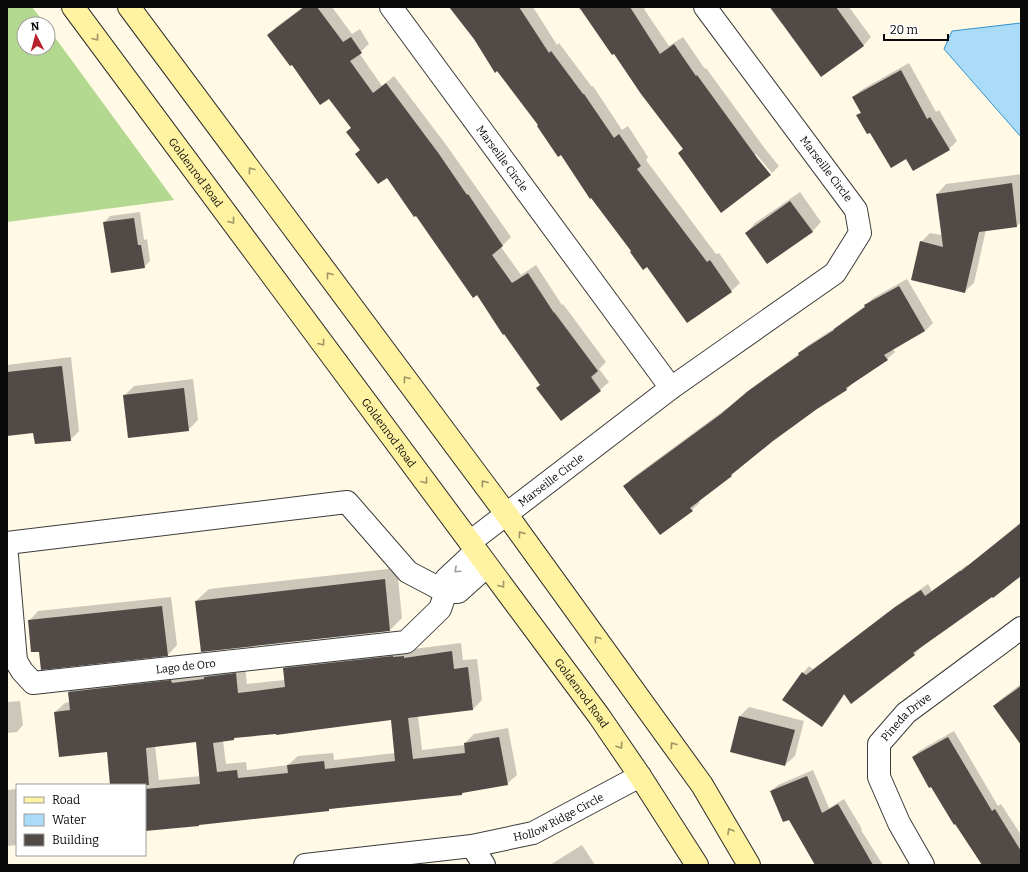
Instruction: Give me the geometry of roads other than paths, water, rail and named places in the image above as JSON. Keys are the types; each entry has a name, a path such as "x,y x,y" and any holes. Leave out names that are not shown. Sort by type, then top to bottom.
{"main road":[{"name":"Goldenrod Road","path":"73,7 599,716 640,776 697,865"},
{"path":"129,7 507,514 702,785 749,865"}],"street":[{"name":"Marseille Circle","path":"391,7 671,388"},
{"name":"Marseille Circle","path":"478,553 507,514 671,388 835,273 860,233 856,210 705,7"},
{"path":"7,543 347,502 408,572 446,592"},
{"name":"Lago de Oro","path":"7,556 16,661 22,671 33,683 406,642 440,610 446,592 446,579 478,553"},
{"name":"Pineda Drive","path":"923,865 900,823 879,777 879,744 906,713 1021,628"},
{"name":"Hollow Ridge Circle","path":"305,865 472,846 533,833 640,776"},
{"path":"472,846 484,865"}],"water":[{"path":"1021,23 1021,137 944,49 952,31"}]}
